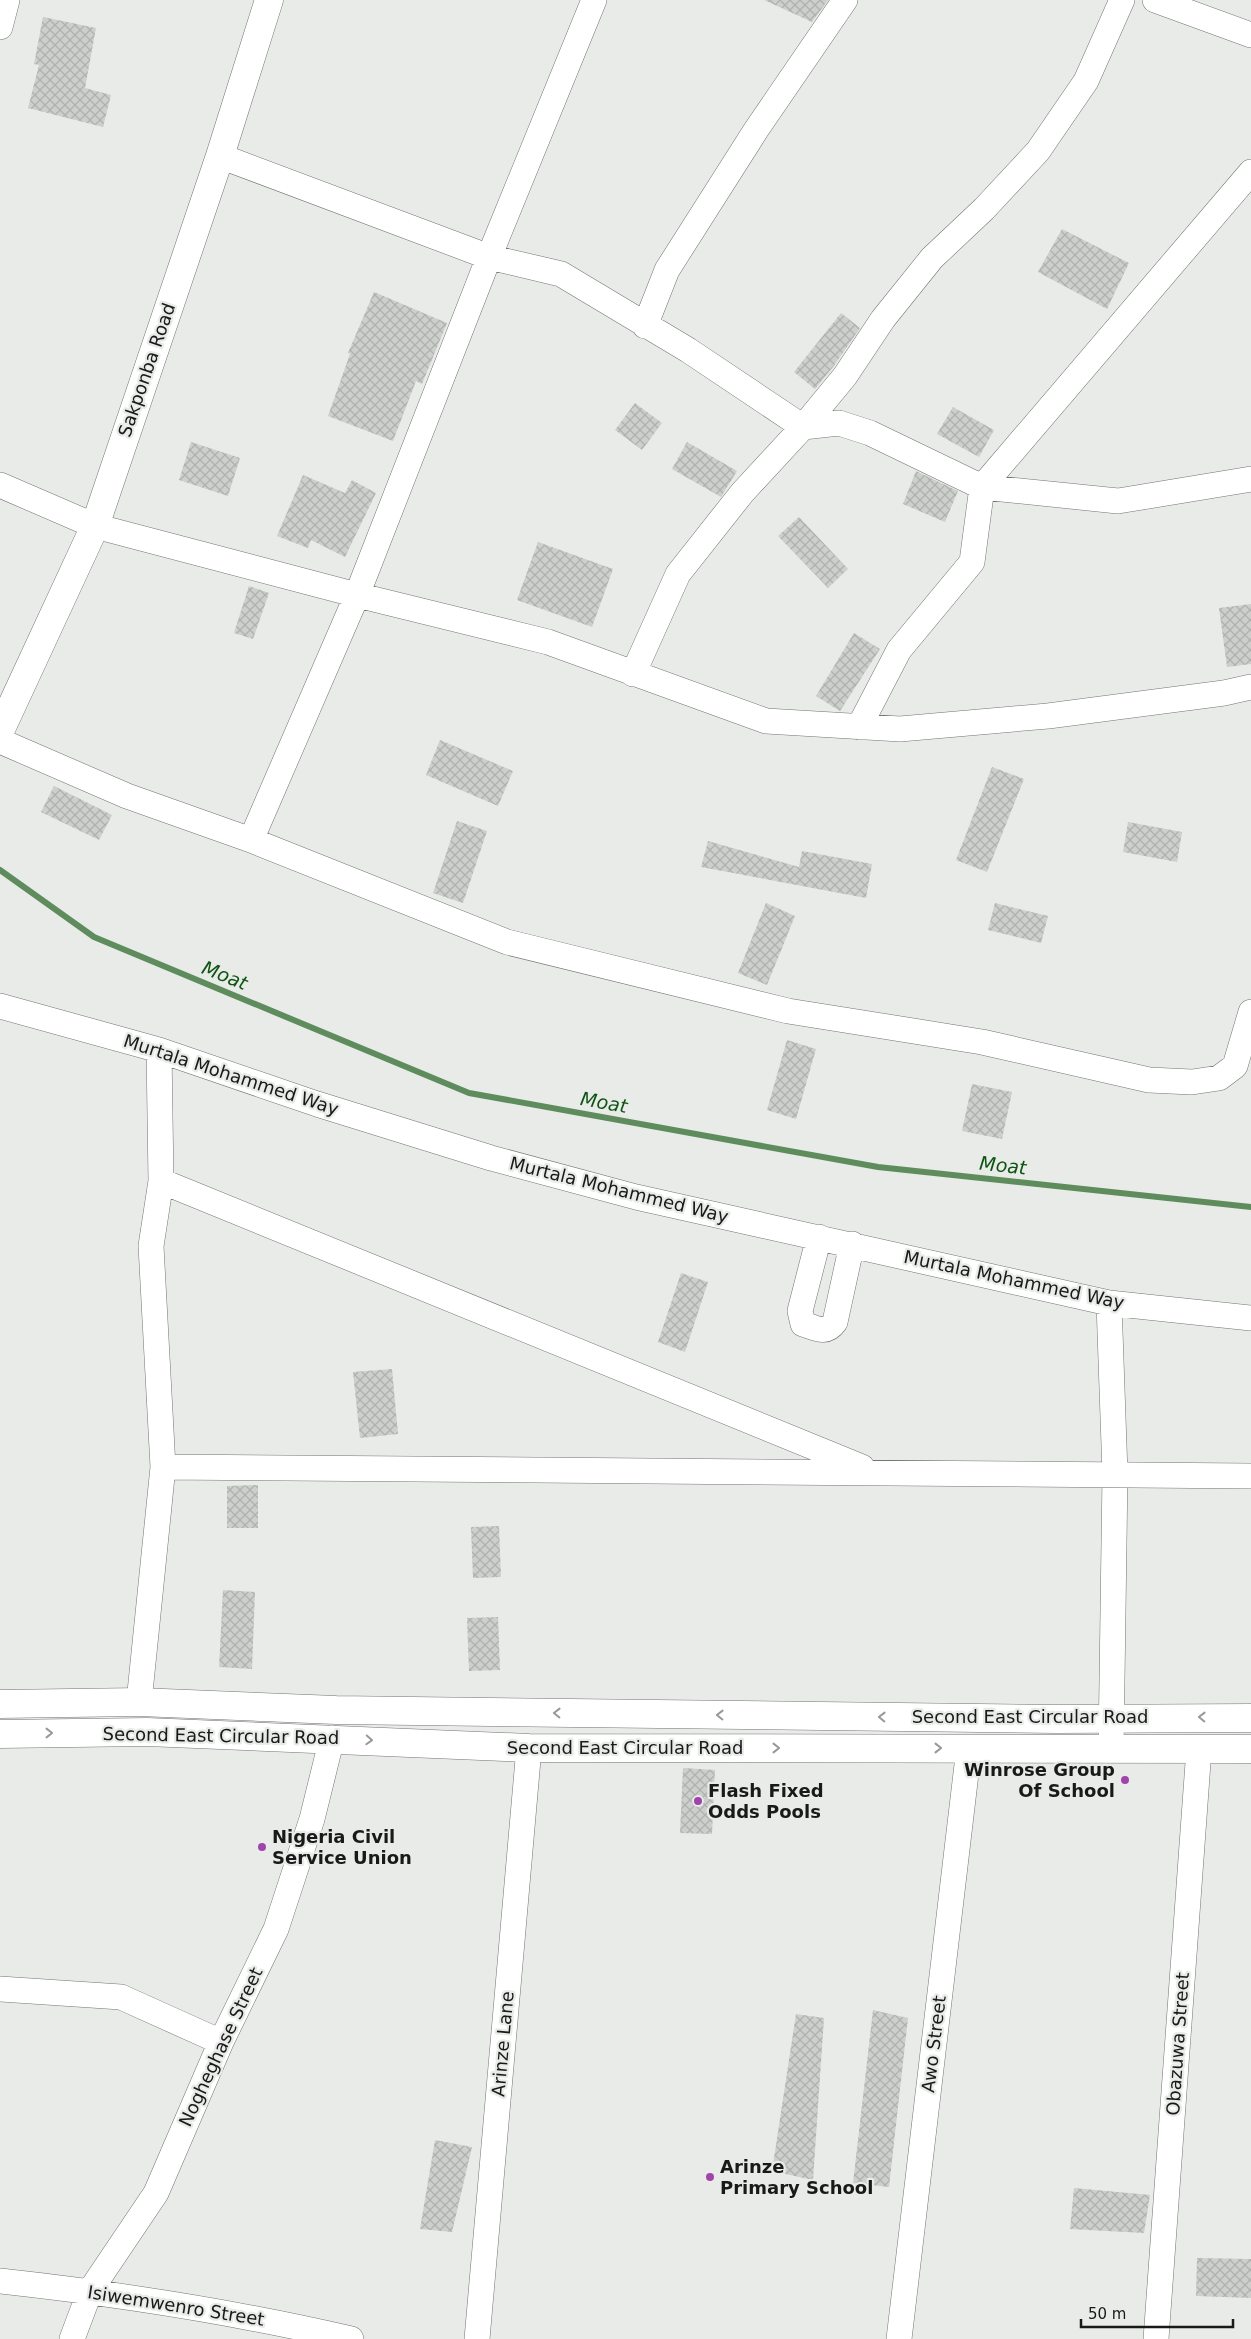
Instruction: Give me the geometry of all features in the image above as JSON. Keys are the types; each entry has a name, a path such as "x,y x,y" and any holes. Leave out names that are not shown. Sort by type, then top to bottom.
{"main road":[{"name":"Sakponba Road","path":"0,731 95,526 220,156 269,0"},
{"name":"Second East Circular Road","path":"0,1704 140,1702 336,1710 1251,1718"},
{"name":"Second East Circular Road","path":"0,1734 147,1732 332,1738 529,1748 1251,1749"}],"street":[{"path":"0,26 7,0"},
{"path":"251,840 356,595 489,257 594,0"},
{"path":"645,326 667,270 756,130 844,0"},
{"path":"633,674 678,574 742,494 803,427 845,376 883,319 932,258 984,209 1038,150 1086,81 1122,0"},
{"path":"1155,0 1251,35"},
{"path":"220,156 489,257 561,274 688,350 803,427 839,423 870,433 982,487 1118,501 1251,479"},
{"path":"859,727 899,650 972,562 982,487 1251,172"},
{"path":"0,485 95,526 356,595 548,642 766,721 900,730 1048,716 1224,693 1251,687"},
{"path":"0,741 127,796 251,840 507,942 788,1011 982,1042 1149,1080 1192,1082 1219,1078 1235,1066 1251,1012"},
{"name":"Murtala Mohammed Way","path":"0,1006 159,1050 317,1104 491,1158 636,1197 1109,1302 1251,1318"},
{"path":"140,1702 163,1467 151,1246 161,1181 159,1050"},
{"path":"161,1181 876,1472"},
{"path":"819,1237 800,1311 804,1324 825,1330 831,1328 835,1322 852,1244"},
{"path":"1109,1302 1115,1474 1111,1749"},
{"path":"163,1467 1251,1476"},
{"name":"Nogheghase Street","path":"72,2339 90,2291 156,2192 221,2042 276,1929 312,1819 332,1738"},
{"name":"Arinze Lane","path":"477,2339 529,1748"},
{"name":"Awo Street","path":"899,2339 969,1748"},
{"name":"Obazuwa Street","path":"1156,2339 1199,1749"},
{"path":"0,1989 121,1997 221,2042"},
{"name":"Isiwemwenro Street","path":"0,2281 90,2291 287,2332 351,2339"}],"building":[{"path":"764,0 828,0 812,22"},
{"path":"43,17 96,28 85,88 111,95 103,127 28,108 39,65 34,64"},
{"path":"1062,229 1129,263 1107,309 1038,272"},
{"path":"374,292 447,323 422,384 416,381 393,441 328,416 350,354 348,353"},
{"path":"841,313 860,328 815,389 794,372"},
{"path":"635,403 662,423 642,450 615,430"},
{"path":"953,407 994,430 979,457 937,434"},
{"path":"191,442 240,458 228,496 179,480"},
{"path":"687,442 737,471 721,497 672,469"},
{"path":"916,471 958,491 945,522 903,504"},
{"path":"303,475 345,493 352,480 376,493 345,557 311,540 308,548 277,536"},
{"path":"799,517 848,569 828,588 778,536"},
{"path":"538,542 613,569 592,627 517,600"},
{"path":"249,586 269,593 253,639 234,633"},
{"path":"1251,604 1251,664 1227,667 1219,608"},
{"path":"854,633 880,649 840,711 816,696"},
{"path":"440,740 513,771 498,806 426,775"},
{"path":"992,767 1024,779 987,872 956,860"},
{"path":"54,786 112,815 99,840 41,812"},
{"path":"457,821 487,831 463,903 433,893"},
{"path":"1128,822 1182,832 1177,862 1123,852"},
{"path":"708,841 799,867 802,851 872,864 866,898 701,867"},
{"path":"766,903 795,916 767,985 738,973"},
{"path":"995,903 1048,916 1041,943 988,930"},
{"path":"787,1040 816,1049 796,1119 767,1110"},
{"path":"972,1084 1012,1092 1002,1139 962,1131"},
{"path":"681,1273 708,1282 685,1352 658,1342"},
{"path":"392,1369 398,1434 360,1438 353,1372"},
{"path":"258,1485 258,1528 227,1528 227,1486"},
{"path":"499,1526 501,1577 473,1578 471,1527"},
{"path":"223,1590 255,1592 252,1669 219,1667"},
{"path":"498,1617 500,1670 469,1671 467,1618"},
{"name":"Flash Fixed Odds Pools","path":"683,1768 715,1770 712,1834 680,1833"},
{"path":"873,2010 908,2018 889,2187 853,2183"},
{"path":"796,2014 824,2018 813,2180 772,2171"},
{"path":"435,2140 472,2147 452,2232 420,2229"},
{"path":"1074,2188 1150,2195 1144,2233 1070,2229"},
{"path":"1197,2258 1251,2259 1251,2298 1196,2296"}],"waterway":[{"name":"Moat","path":"0,870 94,937 469,1093 878,1167 1251,1207"}],"place":[{"name":"Winrose Group Of School","path":"1125,1780"},
{"name":"Flash Fixed Odds Pools","path":"698,1801"},
{"name":"Nigeria Civil Service Union","path":"262,1847"},
{"name":"Arinze Primary School","path":"710,2177"}]}
